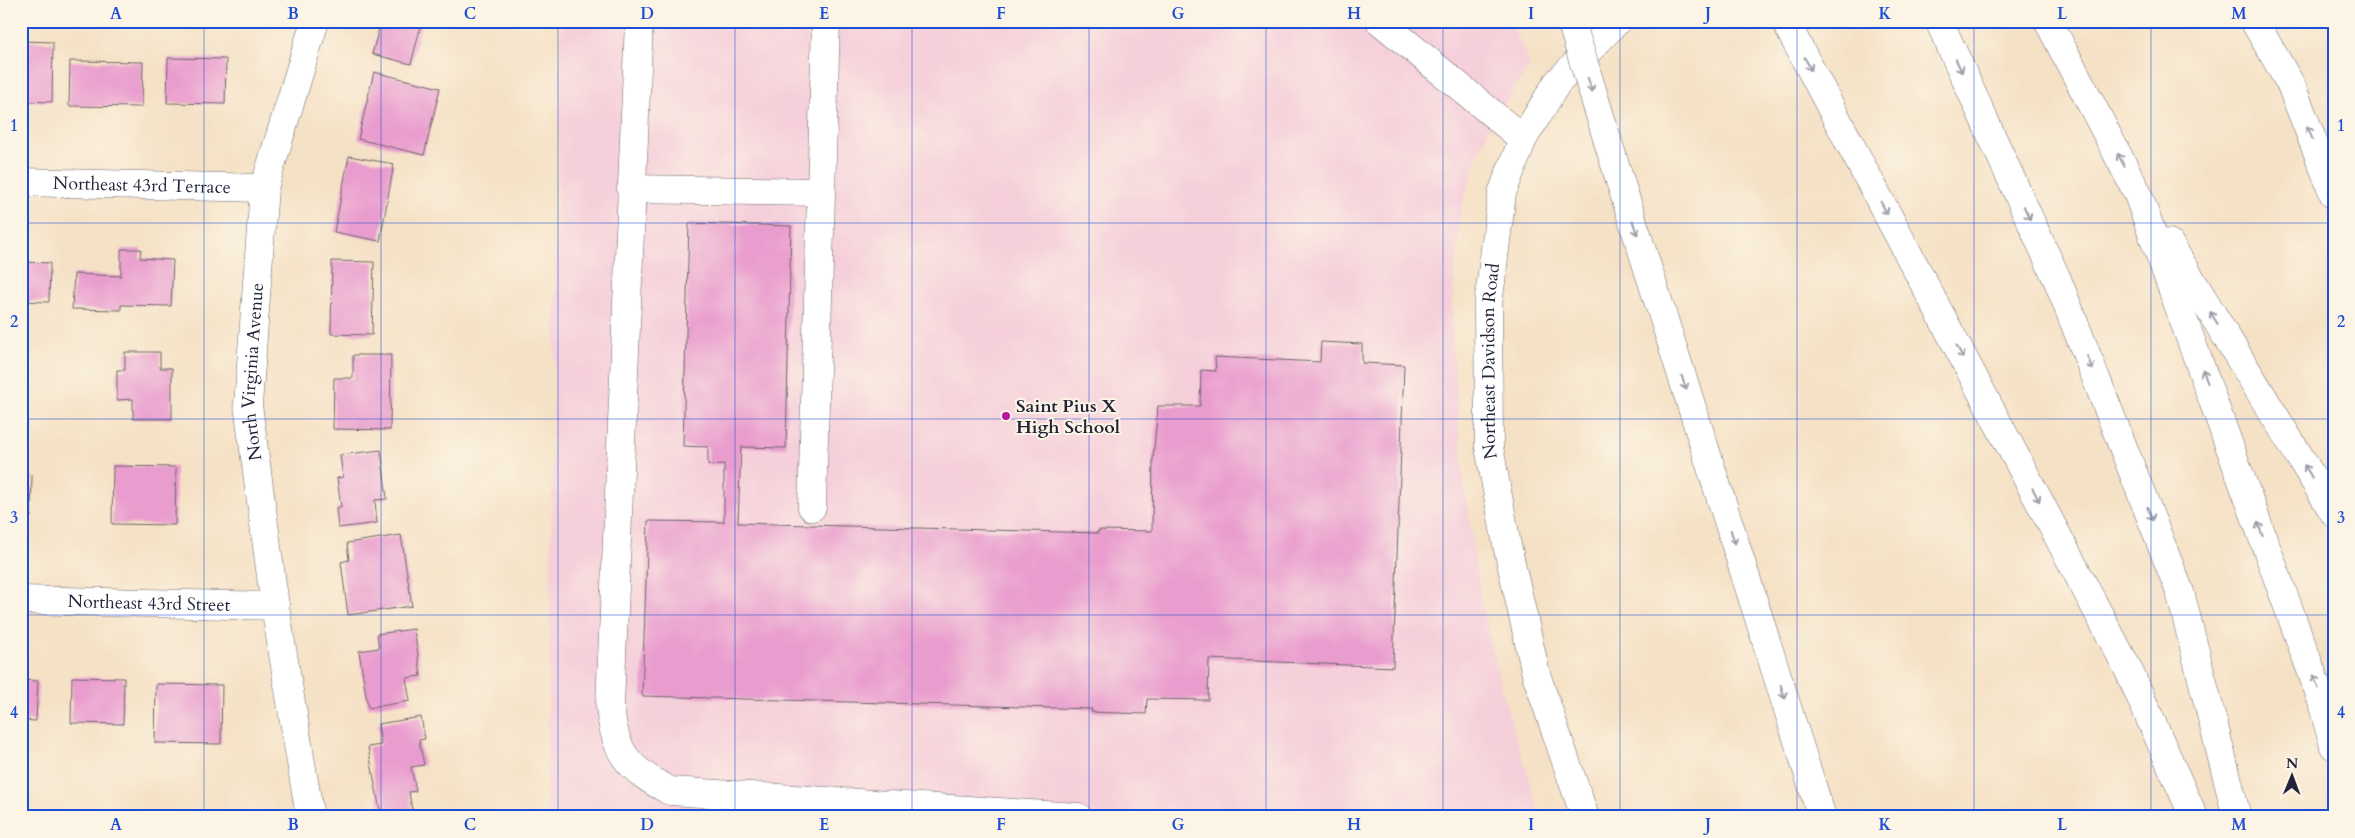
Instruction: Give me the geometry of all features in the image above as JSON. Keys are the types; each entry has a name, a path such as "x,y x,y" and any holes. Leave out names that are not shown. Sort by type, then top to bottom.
{"main road":[{"name":"North Virginia Avenue","path":"310,817 275,606 248,405 264,188 315,21"},
{"path":"639,21 610,705 612,730 625,757 633,768 670,791 1078,817"},
{"path":"812,507 826,21"},
{"path":"1380,21 1523,139"},
{"path":"1570,21 1822,817"},
{"name":"Northeast Davidson Road","path":"1585,817 1536,674 1507,545 1489,447 1488,306 1502,193 1523,139 1556,83 1617,21"},
{"path":"1785,21 2128,669 2194,817"},
{"path":"1939,21 2057,279 2180,592 2237,817"},
{"path":"2048,21 2138,192 2334,513"},
{"path":"2254,21 2291,85 2334,195"},
{"name":"Northeast 43rd Terrace","path":"21,182 264,188"},
{"path":"631,189 822,192"},
{"path":"2138,192 2320,695 2334,746"},
{"name":"Northeast 43rd Street","path":"21,600 275,606"}],"shaded area":[{"name":"Saint Pius X High School","path":"561,21 1510,21 1530,65 1490,127 1479,152 1462,206 1452,303 1453,350 1464,482 1481,600 1504,699 1541,817 546,817"}],"building":[{"path":"381,21 422,21 411,64 372,54"},
{"path":"21,41 53,42 52,102 21,101"},
{"path":"168,58 226,59 225,104 167,103"},
{"path":"70,61 143,62 142,107 69,106"},
{"path":"374,72 440,88 424,155 358,139"},
{"path":"349,156 394,164 380,241 334,232"},
{"path":"689,223 791,226 786,448 741,447 738,523 1098,533 1098,530 1152,531 1153,459 1158,406 1200,406 1201,370 1216,371 1215,357 1320,362 1321,342 1362,344 1362,363 1404,365 1393,667 1209,659 1208,700 1147,699 1146,714 1091,712 1092,709 642,696 648,521 724,522 724,464 708,465 708,447 683,446"},
{"path":"121,249 141,249 140,258 173,260 171,306 121,305 121,310 72,309 74,274 121,276"},
{"path":"332,261 374,262 372,335 331,334"},
{"path":"21,262 50,263 49,302 21,301"},
{"path":"125,352 160,352 160,368 172,368 172,419 133,419 133,399 117,400 117,370 125,370"},
{"path":"353,355 391,355 390,430 333,429 334,378 353,378"},
{"path":"381,450 387,499 375,500 377,523 338,528 336,508 341,507 337,478 343,477 340,455"},
{"path":"113,466 176,467 175,525 112,524"},
{"path":"21,474 32,475 31,517 21,517"},
{"path":"401,535 412,606 348,615 341,562 349,560 347,543"},
{"path":"414,629 421,676 406,678 410,701 368,708 359,651 379,648 377,634"},
{"path":"72,677 124,678 123,724 71,723"},
{"path":"21,680 38,681 36,721 21,720"},
{"path":"156,684 222,685 221,744 155,743"},
{"path":"421,717 425,739 419,740 424,765 411,767 416,791 409,792 412,810 381,816 368,747 381,745 378,724"}],"place":[{"name":"Saint Pius X High School","path":"1006,416"}]}
